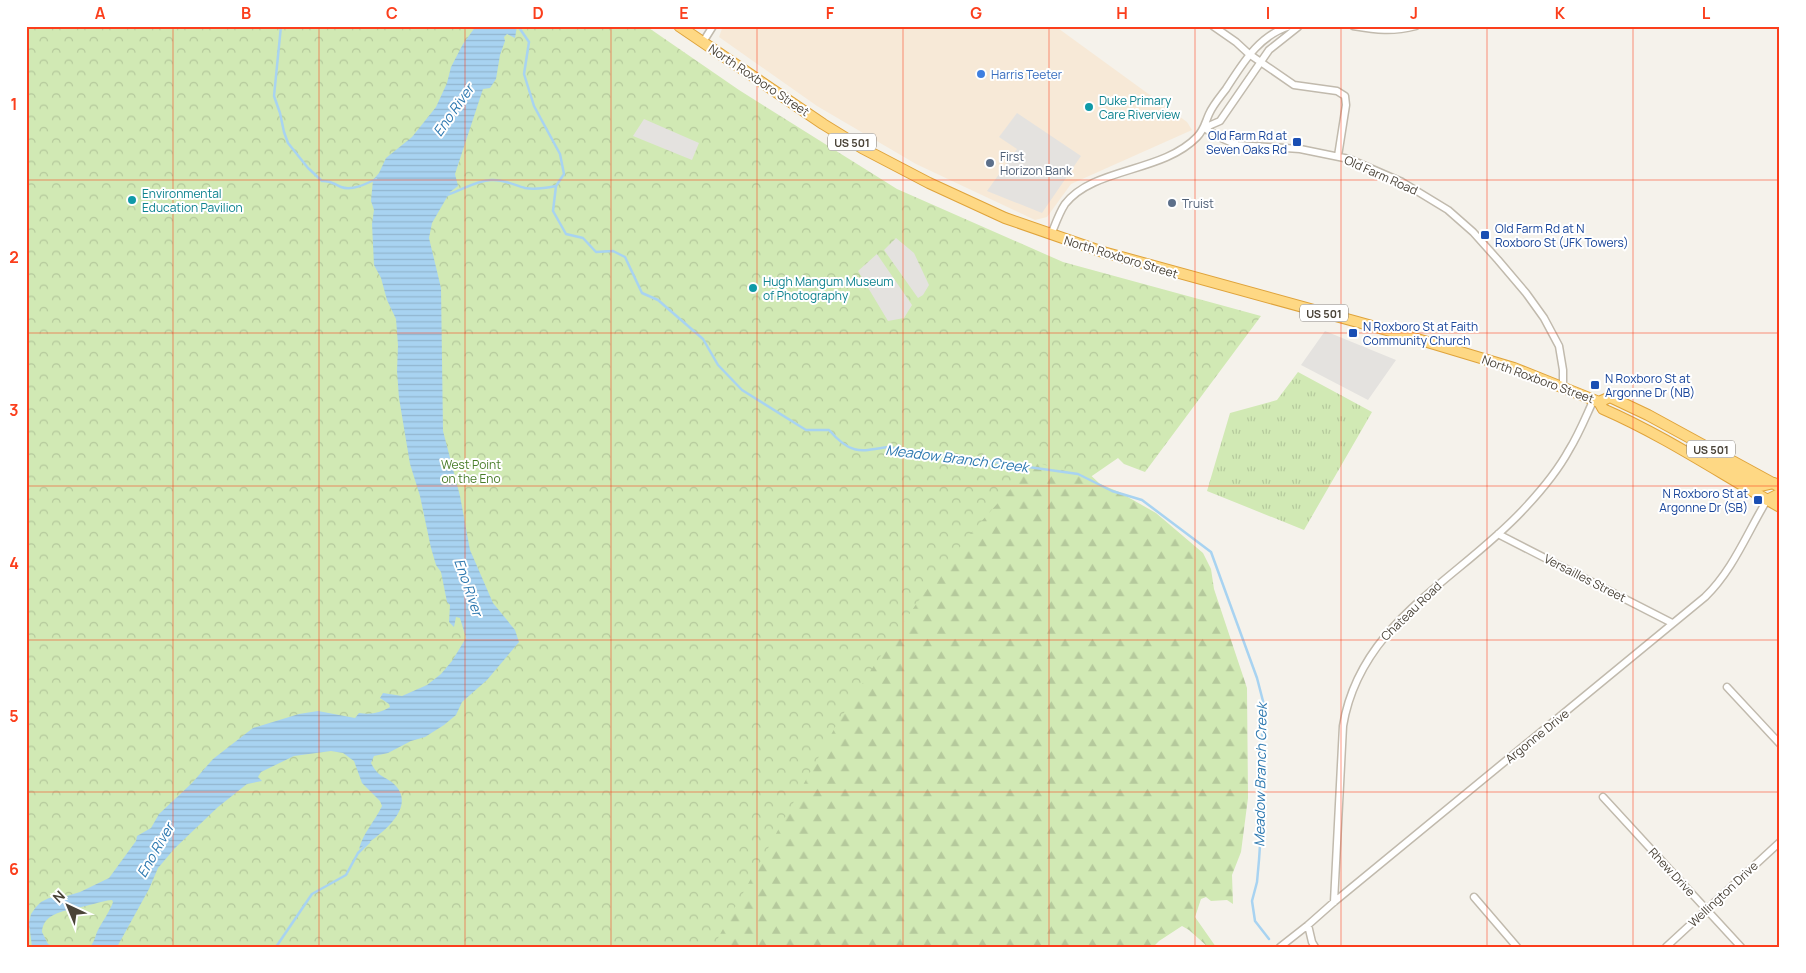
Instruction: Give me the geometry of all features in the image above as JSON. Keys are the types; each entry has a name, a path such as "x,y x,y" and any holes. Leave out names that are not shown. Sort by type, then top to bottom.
{"highway":[{"name":"North Roxboro Street","path":"679,26 693,30 703,42 814,118 862,148 967,201 1051,235 1163,270 1455,349 1514,368 1597,400 1610,397 1640,411 1777,485"},
{"name":"North Roxboro Street","path":"1597,400 1602,409 1625,419 1701,460 1780,507"},
{"path":"1701,460 1717,462 1761,486 1777,485"},
{"path":"1767,500 1777,495 1780,497"}],"street":[{"path":"703,42 713,26"},
{"path":"1214,26 1249,54 1294,85 1337,91 1345,96 1346,105 1338,156"},
{"path":"1204,128 1209,114 1249,54 1269,36 1290,26"},
{"path":"1051,235 1065,205 1081,190 1104,179 1174,154 1190,143 1204,128 1220,121 1260,62 1275,44 1296,27 1302,26"},
{"path":"1353,26 1381,31 1416,26"},
{"name":"Old Farm Road","path":"1204,128 1237,145 1283,147 1338,156 1366,165 1416,189 1450,212 1474,232 1526,293 1552,332 1561,354 1563,386"},
{"name":"Chateau Road","path":"1334,902 1340,752 1345,712 1353,686 1364,664 1378,644 1406,613 1522,511 1554,473 1569,451 1597,400"},
{"name":"Argonne Drive","path":"1280,947 1589,694 1672,623 1705,598 1721,580 1767,500"},
{"name":"Versailles Street","path":"1498,534 1672,623"},
{"path":"1727,687 1780,744"},
{"name":"Rhew Drive","path":"1603,797 1741,947"},
{"name":"Wellington Drive","path":"1666,947 1780,842"},
{"path":"1474,897 1517,947"},
{"path":"1308,925 1315,947"}],"shaded area":[{"path":"723,26 1055,26 1187,122 1192,130 1071,184 1047,217 1035,220 916,164 817,106 719,37"},
{"path":"1017,113 1081,156 1042,213 987,191 1017,149 999,137"},
{"path":"644,119 699,143 692,160 633,136"},
{"path":"896,238 914,253 929,285 923,295 918,298 884,250"},
{"path":"877,254 912,305 904,318 888,321 858,271"},
{"path":"1325,331 1396,360 1368,400 1301,365"}],"green space":[{"name":"West Point on the Eno","path":"26,26 646,26 739,90 897,189 1063,262 1261,316 1145,472 1124,464 1118,458 1089,478 1035,462 970,534 919,600 837,724 713,947 26,947"},
{"path":"1298,372 1372,412 1304,530 1207,491 1230,413 1277,400"},
{"path":"918,430 1084,469 1100,484 1119,492 1156,513 1203,553 1211,569 1214,589 1247,688 1248,798 1241,852 1232,875 1233,904 1227,900 1211,901 1206,897 1201,899 1195,917 1216,947 1208,947 1182,926 1153,947 243,947"}],"water":[{"name":"Eno River","path":"476,26 517,26 515,38 507,34 504,37 505,41 500,55 496,79 490,88 483,89 455,174 458,186 450,192 432,223 429,238 441,288 443,431 460,496 470,550 493,603 515,630 519,642 487,680 462,702 456,715 444,725 425,737 411,741 388,753 374,756 371,763 380,775 396,786 401,795 401,804 398,814 384,831 359,849 382,806 380,801 362,783 354,761 343,753 331,751 294,756 261,772 258,777 262,781 247,784 218,807 175,848 158,868 149,889 117,947 90,947 110,909 112,900 55,914 46,921 42,932 48,944 55,947 32,947 29,923 31,914 41,902 49,898 60,898 80,892 109,878 136,841 137,836 151,828 159,814 192,783 213,759 253,728 299,714 318,711 355,718 359,713 371,714 383,711 390,707 389,704 380,698 383,693 402,696 427,685 441,674 452,661 466,638 460,618 456,617 454,627 449,622 450,605 447,602 441,572 436,565 431,548 420,496 410,464 399,398 396,319 387,300 381,278 374,265 372,224 374,210 371,201 373,180 379,173 386,158 412,137 436,107 447,83 451,67 463,44"}],"waterway":[{"path":"281,26 274,96 288,143 308,168 322,181 350,188 376,179"},
{"name":"Meadow Branch Creek","path":"518,26 529,42 524,74 534,106 560,154 564,174 556,186 553,211 566,234 583,238 596,252 613,251 625,257 642,293 658,300 703,339 718,365 742,390 806,430 829,430 836,438 855,449 869,450 888,447 1078,474 1112,491 1142,500 1211,552 1257,678 1264,705 1259,781 1262,816 1257,882 1252,901 1255,921 1269,939"},
{"path":"447,195 474,184 491,180 504,181 529,189 556,186"},
{"path":"276,947 312,894 346,875 358,853 369,842"}],"place":[{"name":"Harris Teeter","path":"981,74"},
{"name":"Duke Primary Care Riverview","path":"1089,107"},
{"name":"Old Farm Rd at Seven Oaks Rd","path":"1297,142"},
{"name":"First Horizon Bank","path":"990,163"},
{"name":"Environmental Education Pavilion","path":"132,200"},
{"name":"Truist","path":"1172,203"},
{"name":"Old Farm Rd at N Roxboro St (JFK Towers)","path":"1485,235"},
{"name":"Hugh Mangum Museum of Photography","path":"753,288"},
{"name":"N Roxboro St at Faith Community Church","path":"1353,333"},
{"name":"N Roxboro St at Argonne Dr (NB)","path":"1595,385"},
{"name":"N Roxboro St at Argonne Dr (SB)","path":"1758,500"}]}
